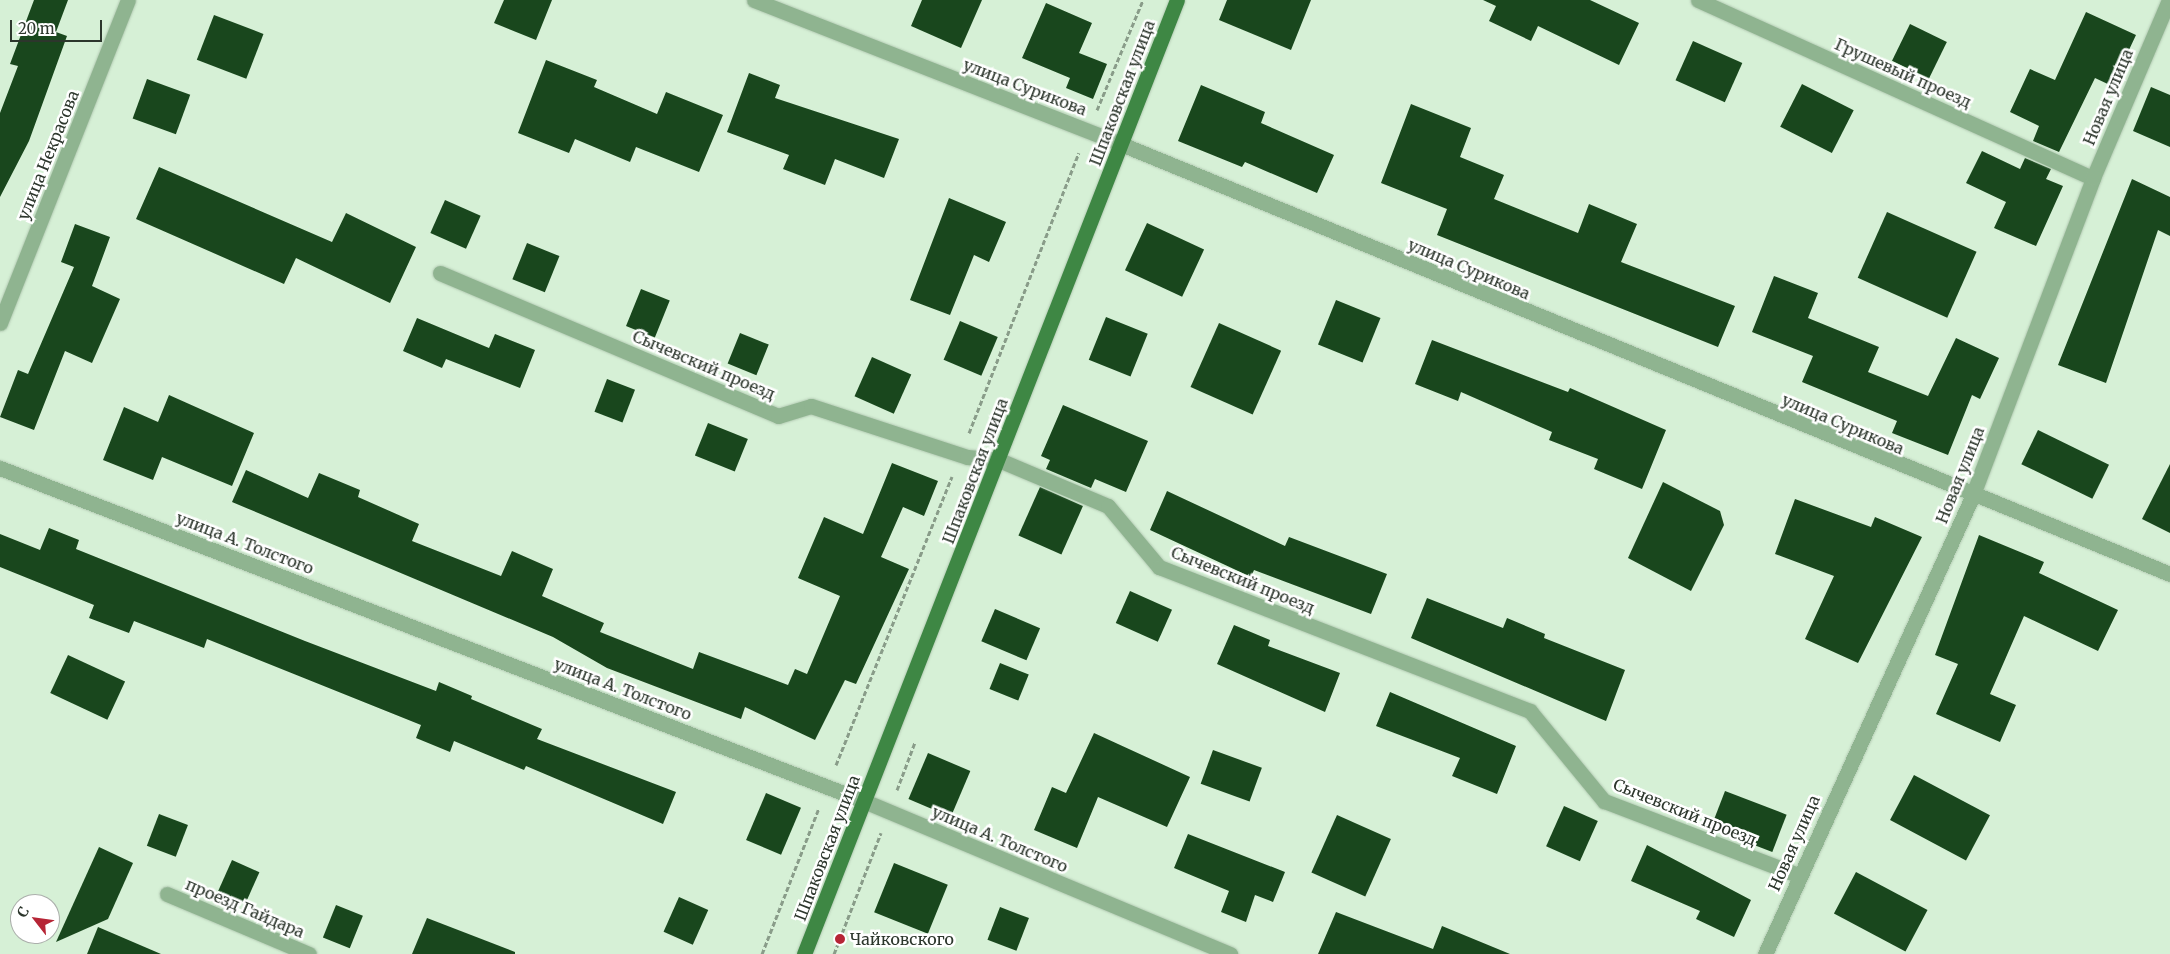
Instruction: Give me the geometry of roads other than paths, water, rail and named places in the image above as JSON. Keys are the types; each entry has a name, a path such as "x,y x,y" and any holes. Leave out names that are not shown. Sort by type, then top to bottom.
{"main road":[{"name":"Шпаковская улица","path":"804,954 999,460 1177,0"}],"street":[{"name":"улица Некрасова","path":"0,324 128,0"},
{"name":"улица Сурикова","path":"754,0 1121,144 1972,496 2170,574"},
{"name":"Грушевый проезд","path":"1698,0 2093,178"},
{"name":"Новая улица","path":"1765,954 1798,876 1972,496 2093,178 2169,0"},
{"name":"Сычевский проезд","path":"440,272 778,416 810,406 967,457 999,460 1108,506 1160,567 1530,711 1604,801 1798,876"},
{"name":"улица А. Толстого","path":"0,468 864,801 1230,954"},
{"name":"проезд Гайдара","path":"167,894 309,954"}],"place":[{"name":"Чайковского","path":"840,939"}]}
